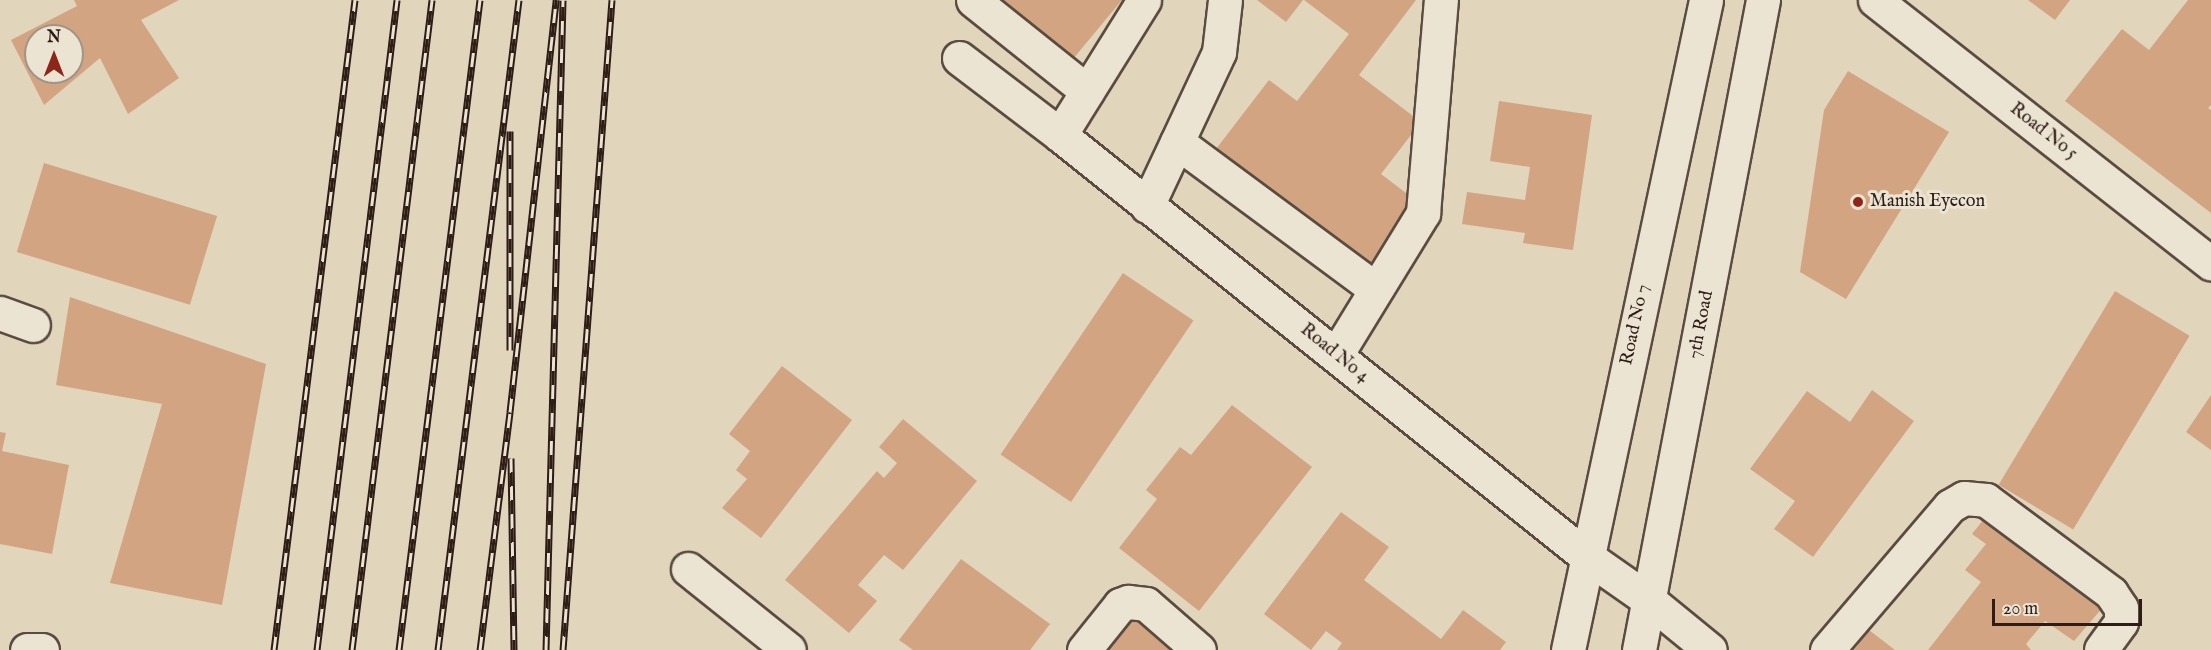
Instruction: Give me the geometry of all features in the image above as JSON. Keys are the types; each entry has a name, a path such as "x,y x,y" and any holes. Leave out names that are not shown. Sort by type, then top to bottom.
{"street":[{"path":"973,0 1088,92"},
{"path":"1060,135 1144,0"},
{"path":"1147,206 1219,52 1226,0"},
{"path":"1336,355 1424,207 1429,120 1441,0"},
{"name":"Road No 7","path":"1568,650 1586,556 1706,0"},
{"name":"7th Road","path":"1639,650 1763,0"},
{"name":"Road No 5","path":"1875,0 2211,263"},
{"name":"Road No 4","path":"959,58 1060,135 1586,556 1650,601 1710,650"},
{"path":"1177,142 1376,289"},
{"path":"0,313 33,325"},
{"path":"1827,650 1950,506 1964,498 1986,500 2111,593 2121,608 2121,622 2101,650"},
{"path":"688,569 789,650"},
{"path":"1084,650 1120,605 1128,602 1146,604 1198,650"},
{"path":"27,650 42,650"}],"building":[{"path":"74,0 179,0 141,20 179,78 128,114 100,58 84,71 84,24 42,24 77,6"},
{"path":"988,0 1122,0 1068,65"},
{"path":"1257,0 1303,0 1286,22"},
{"path":"1304,0 1416,0 1359,75 1421,122 1381,174 1423,206 1375,269 1216,149 1269,80 1297,101 1349,34"},
{"path":"2028,0 2070,0 2055,20"},
{"path":"2188,0 2211,0 2211,105 2208,108 2211,110 2211,213 2065,101 2122,29 2149,50"},
{"path":"24,33 24,66 11,40"},
{"name":"Manish Eyecon","path":"1848,71 1949,132 1846,299 1800,272 1824,110"},
{"path":"33,84 69,84 44,105"},
{"path":"1499,101 1592,115 1573,250 1523,243 1525,233 1462,224 1467,192 1525,200 1530,167 1490,161"},
{"path":"44,163 217,216 190,305 17,252"},
{"path":"1123,273 1193,321 1071,502 1001,455"},
{"path":"2115,291 2190,336 2073,530 1999,485"},
{"path":"70,297 266,364 222,605 110,583 162,404 56,385"},
{"path":"782,366 852,420 761,538 722,508 747,479 736,470 750,451 729,434"},
{"path":"1872,390 1914,421 1813,557 1774,529 1795,501 1750,469 1807,391 1850,422"},
{"path":"2211,395 2211,450 2186,432"},
{"path":"1232,405 1312,467 1199,611 1119,548 1157,499 1146,490 1180,447 1191,455"},
{"path":"903,419 977,481 903,570 884,555 858,585 877,601 849,633 785,580 877,471 884,478 897,463 879,447"},
{"path":"0,432 6,433 2,451 69,465 52,554 0,544"},
{"path":"1341,512 1389,547 1364,580 1441,639 1463,610 1506,642 1500,650 1337,650 1342,643 1326,631 1311,650 1264,614"},
{"path":"1987,515 2104,606 2074,641 2045,621 2026,644 2031,650 1928,650 1981,582 1965,570 1986,544 1972,534"},
{"path":"961,559 1050,624 1030,650 913,650 899,640"},
{"path":"1129,610 1181,650 1098,650"},
{"path":"1869,630 1895,650 1854,650"}],"railway":[{"path":"274,650 355,0"},
{"path":"317,650 397,0"},
{"path":"352,650 432,0"},
{"path":"399,650 480,0"},
{"path":"438,650 519,0"},
{"path":"480,650 510,412 556,0"},
{"path":"546,650 563,0"},
{"path":"563,650 612,0"},
{"path":"510,131 510,350"},
{"path":"511,458 514,650"}],"place":[{"name":"Manish Eyecon","path":"1858,202"}]}
